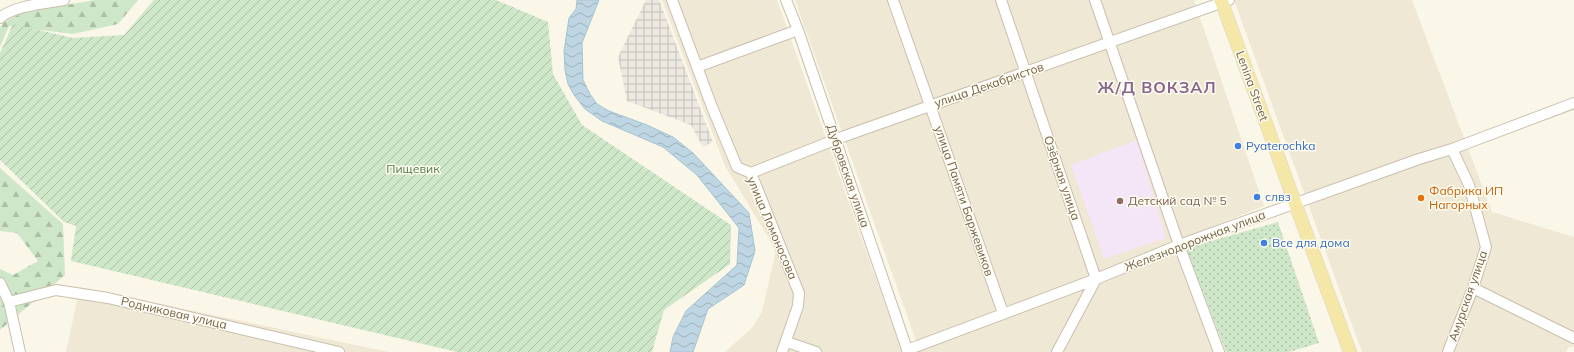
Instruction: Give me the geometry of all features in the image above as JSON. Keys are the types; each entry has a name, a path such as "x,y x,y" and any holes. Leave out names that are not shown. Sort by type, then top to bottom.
{"main road":[{"name":"Lenina Street","path":"1224,1 1295,204 1350,352"}],"street":[{"path":"0,18 4,14 29,6 64,0"},
{"name":"улица Ломоносова","path":"672,0 737,167 751,173 799,293 798,306 787,342 782,352"},
{"name":"Дубровская улица","path":"786,0 798,30 908,351"},
{"name":"улица Памяти Баржевиков","path":"893,0 1003,313"},
{"name":"Озёрная улица","path":"1001,0 1096,279"},
{"path":"1095,0 1179,246 1219,352"},
{"name":"улица Декабристов","path":"751,173 835,140 1224,1"},
{"path":"697,67 798,30"},
{"name":"Железнодорожная улица","path":"908,351 1179,246 1418,159 1452,149 1574,103"},
{"name":"Амурская улица","path":"1448,352 1473,288 1486,247 1469,185 1452,149"},
{"path":"1057,352 1096,279"},
{"path":"0,283 9,302 20,352"},
{"path":"1473,288 1574,338"},
{"name":"Родниковая улица","path":"9,302 56,290 108,298 339,352"},
{"path":"787,342 816,352"}],"shaded area":[{"path":"646,0 659,0 713,142 703,147 691,125 627,101 618,57"},
{"path":"662,0 777,0 902,352 725,352 753,327 762,312 776,250 725,166"},
{"path":"795,0 1194,0 1264,206 1173,242 1213,352 920,352"},
{"path":"1234,0 1412,0 1492,212 1574,237 1574,346 1568,348 1566,352 1362,352"},
{"name":"Детский сад № 5","path":"1137,140 1166,238 1104,259 1071,165"},
{"path":"80,287 389,352 66,352"}],"green space":[{"path":"95,0 138,0 118,24 73,34 9,26 0,47 0,28 4,22 24,12"},
{"name":"Пищевик","path":"154,0 496,0 548,22 553,74 582,125 731,225 730,264 664,310 652,352 457,352 71,261 76,226 64,222 0,160 0,53 13,24 73,38 124,35"},
{"path":"0,168 63,224 65,275 0,330 0,269 13,275 38,261 17,233 0,231"},
{"path":"1278,222 1319,343 1289,352 1226,352 1186,248"}],"water":[{"path":"577,0 599,0 582,43 583,80 597,104 609,111 647,125 673,137 693,153 749,213 755,251 744,285 708,309 693,352 670,352 673,337 686,311 737,265 739,228 697,175 663,147 602,121 585,109 574,95 568,84 565,70 564,51 569,18 576,9"}],"place":[{"name":"Pyaterochka","path":"1238,146"},
{"name":"слвз","path":"1257,197"},
{"name":"Фабрика ИП Нагорных","path":"1421,198"},
{"name":"Детский сад № 5","path":"1120,201"},
{"name":"Все для дома","path":"1264,243"}],"district":[{"name":"Ж/Д ВОКЗАЛ","path":"1157,87"}]}
